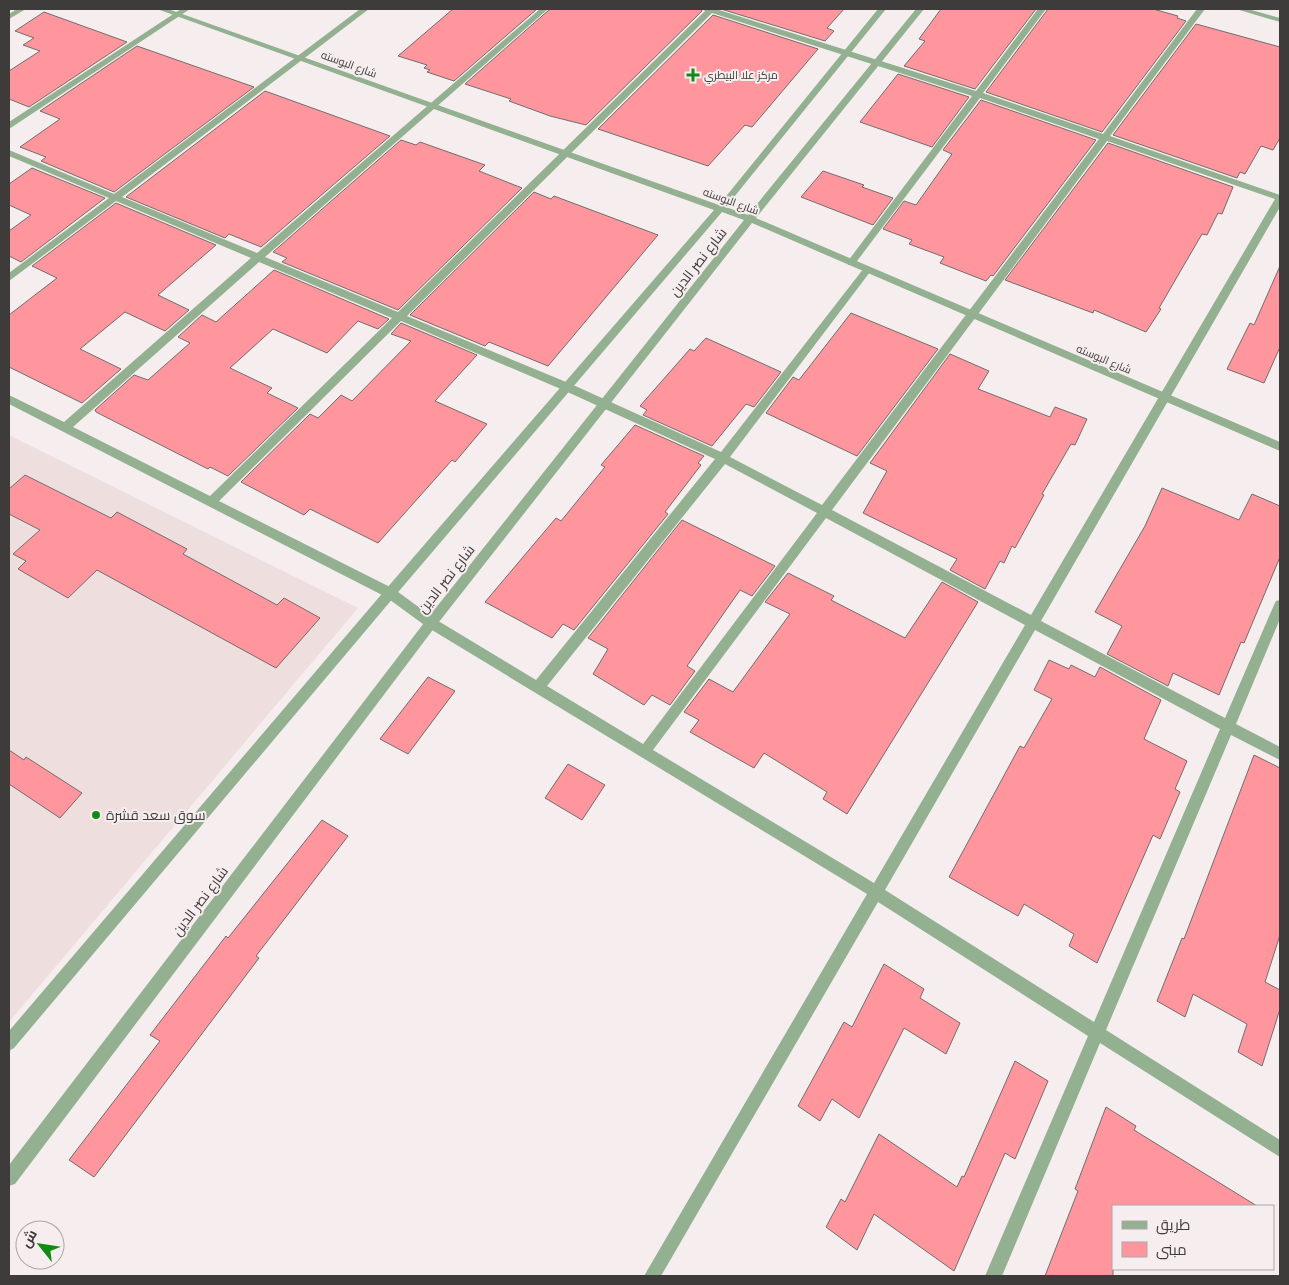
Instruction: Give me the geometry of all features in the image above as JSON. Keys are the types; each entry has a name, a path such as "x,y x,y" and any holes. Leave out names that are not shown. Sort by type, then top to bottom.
{"street":[{"path":"9,17 22,9"},
{"name":"شارع البوسته","path":"161,9 750,220 1280,447"},
{"path":"9,126 186,9"},
{"path":"9,278 365,9"},
{"path":"65,428 431,105 544,9"},
{"path":"212,502 710,9 978,93 1280,198 652,1276"},
{"name":"شارع نصر الدين","path":"9,1043 390,593 720,209 882,9"},
{"name":"شارع نصر الدين","path":"9,1178 431,622 920,9"},
{"path":"851,263 1042,9"},
{"path":"645,751 1201,9"},
{"path":"1240,9 1280,20"},
{"path":"9,154 605,403 722,458 1280,754"},
{"path":"539,686 722,458 868,270"},
{"path":"9,399 390,593 431,622 876,892 1280,1149"},
{"path":"993,1276 1280,605"}],"shaded area":[{"name":"سوق سعد قشرة","path":"9,435 358,608 9,1022"}],"building":[{"path":"453,9 537,9 454,81 427,72 430,70 424,68 427,65 398,56"},
{"path":"550,9 701,9 702,11 586,125 550,116 509,101 511,99 465,84"},
{"path":"721,9 844,9 827,28 834,31 825,41"},
{"path":"941,9 1036,9 975,89 904,66 925,41 919,39"},
{"path":"1048,9 1153,9 1178,16 1177,18 1186,21 1102,132 986,92"},
{"path":"44,12 127,42 29,107 9,99 9,71 40,51 23,45 34,38 15,31"},
{"path":"713,15 818,49 752,127 745,125 708,166 598,129"},
{"path":"1196,24 1280,47 1280,138 1273,150 1261,146 1245,174 1240,172 1237,178 1113,135"},
{"path":"137,46 254,87 114,192 41,161 46,157 20,147 60,119 40,111"},
{"path":"898,74 969,97 932,147 860,122"},
{"path":"265,91 390,136 261,247 229,234 225,238 126,197"},
{"path":"981,100 1096,140 993,276 991,275 986,281 940,263 944,257 909,244 912,240 883,229 904,201 916,205 952,154 943,150"},
{"path":"401,140 416,145 420,142 485,165 479,171 522,188 398,310 282,262 287,258 273,252"},
{"path":"1108,143 1233,187 1222,214 1218,213 1207,235 1202,234 1159,308 1161,309 1146,332 1094,310 1093,313 1005,280"},
{"path":"32,168 105,198 21,262 9,256 9,231 31,215 9,205 9,184"},
{"path":"823,171 864,185 862,187 893,198 873,225 801,197"},
{"path":"534,192 551,199 554,196 658,235 548,366 489,342 485,346 410,315"},
{"path":"116,203 216,245 158,295 189,310 165,331 125,312 80,349 121,369 82,403 9,367 9,315 57,278 32,266"},
{"path":"1280,266 1280,347 1264,383 1227,369 1250,323 1254,325"},
{"path":"274,270 389,319 378,329 358,321 327,353 273,329 230,368 272,388 267,393 298,408 228,476 210,467 208,469 96,412 95,410 134,375 148,380 190,343 178,337 202,315 216,322"},
{"path":"851,313 938,349 857,456 766,413 793,377 799,380"},
{"path":"401,323 477,355 435,401 487,424 455,462 452,460 378,543 310,509 304,515 241,482 310,414 318,418 341,395 352,401 411,341 391,334"},
{"path":"706,338 781,372 754,407 746,404 712,446 643,415 647,410 640,406 690,349 694,351"},
{"path":"950,354 989,371 978,389 1050,417 1055,407 1087,419 1075,445 1071,444 1042,494 1044,495 1015,548 1012,546 1004,563 1000,561 985,589 950,570 957,559 863,513 887,471 870,463"},
{"path":"635,425 704,456 698,463 701,465 665,512 668,514 574,630 563,624 552,638 485,602 556,518 561,521 605,467 601,465"},
{"path":"25,475 111,518 117,512 187,549 183,554 277,605 284,598 320,618 276,668 97,570 68,598 18,569 26,561 13,554 40,530 9,514 9,489"},
{"path":"1162,488 1239,520 1252,494 1280,506 1280,557 1244,643 1241,642 1219,695 1173,673 1168,686 1107,654 1122,626 1095,612 1145,526"},
{"path":"682,520 775,566 752,596 740,590 687,666 695,671 670,705 652,695 644,705 593,674 608,649 588,638"},
{"path":"788,573 834,596 831,600 905,638 942,582 978,602 847,814 823,799 827,792 764,753 754,768 690,732 699,720 684,712 709,679 733,692 790,614 765,602"},
{"path":"1049,660 1069,669 1071,665 1095,677 1100,667 1161,700 1144,739 1187,761 1175,789 1180,792 1160,839 1153,835 1097,963 1069,946 1074,934 1024,904 1018,916 949,877 1020,746 1024,748 1052,699 1034,690"},
{"path":"428,677 455,691 408,754 380,739"},
{"path":"9,750 24,760 26,757 82,793 60,818 9,784"},
{"path":"1254,755 1280,768 1280,935 1265,982 1280,990 1280,1009 1262,1066 1238,1052 1247,1024 1193,994 1185,1017 1157,1001 1182,938 1184,939"},
{"path":"568,764 605,785 582,820 545,798"},
{"path":"322,820 348,836 256,956 259,958 94,1177 69,1160 160,1041 150,1035 226,936 228,938"},
{"path":"884,964 924,989 920,998 960,1023 946,1054 904,1028 859,1118 832,1099 820,1121 798,1106 844,1022 852,1027"},
{"path":"1015,1061 1048,1081 1015,1159 1005,1153 954,1271 874,1214 857,1250 826,1227 841,1199 845,1202 879,1134 957,1187 962,1176 964,1177"},
{"path":"1106,1107 1136,1126 1134,1130 1255,1205 1112,1205 1113,1276 1045,1276 1078,1191 1075,1189"}],"place":[{"name":"مركز علا البيطري","path":"693,75"},
{"name":"سوق سعد قشرة","path":"96,815"}]}
